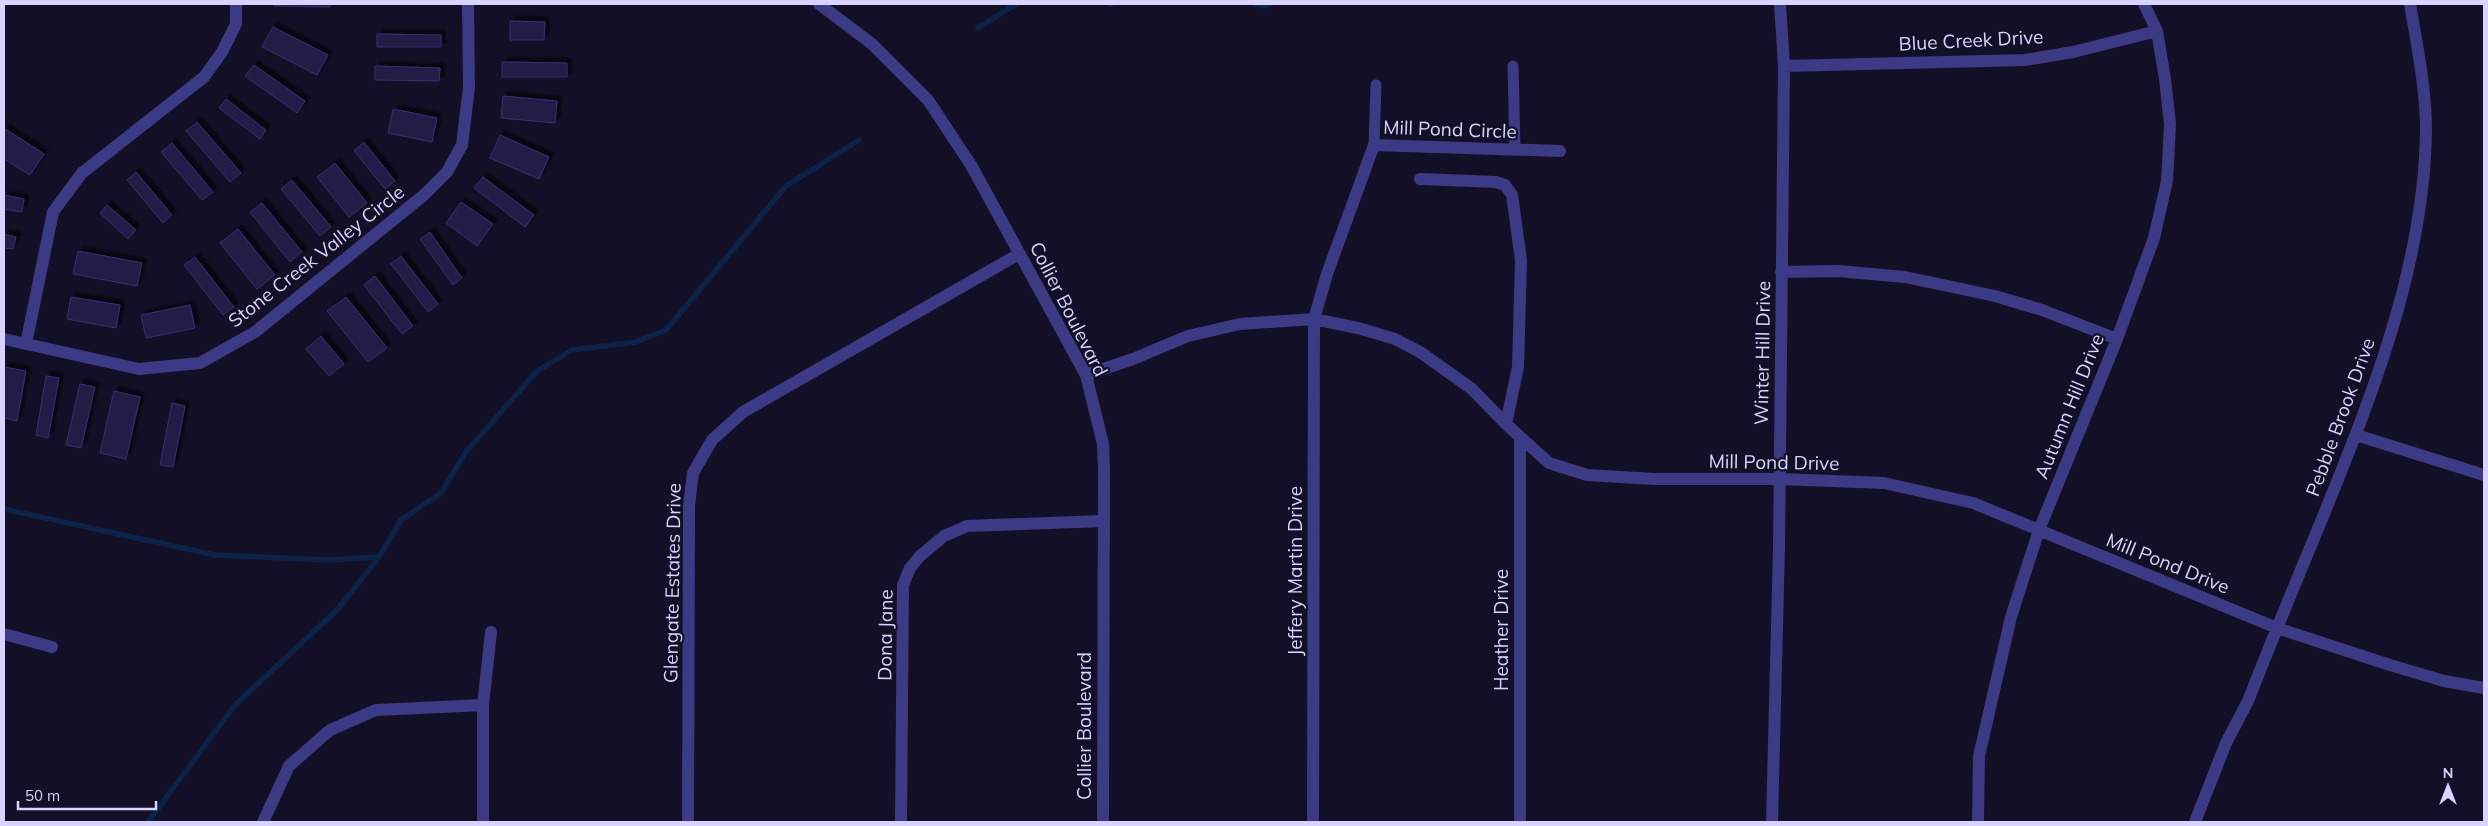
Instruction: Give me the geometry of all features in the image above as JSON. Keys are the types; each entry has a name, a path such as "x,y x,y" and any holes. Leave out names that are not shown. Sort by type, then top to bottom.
{"street":[{"path":"26,344 53,212 82,173 204,77 222,52 236,24 236,4"},
{"name":"Stone Creek Valley Circle","path":"4,339 139,369 200,363 255,332 424,195 447,172 462,145 464,135 469,87 468,4"},
{"name":"Collier Boulevard","path":"819,4 872,44 928,100 971,166 1086,375 1103,444 1103,822"},
{"name":"Winter Hill Drive","path":"1772,822 1780,479 1784,66 1780,4"},
{"name":"Autumn Hill Drive","path":"1978,822 1979,756 2011,617 2039,530 2117,339 2154,238 2168,181 2170,124 2157,31 2144,4"},
{"name":"Pebble Brook Drive","path":"2195,822 2210,782 2248,701 2356,436 2397,314 2417,221 2422,185 2425,121 2421,68 2410,4"},
{"name":"Blue Creek Drive","path":"1784,66 2025,60 2073,52 2157,31"},
{"name":"Mill Pond Circle","path":"1314,319 1327,274 1374,145 1560,151"},
{"path":"1420,179 1496,182 1505,185 1512,195 1521,260 1521,318 1518,367 1506,424"},
{"name":"Glengate Estates Drive","path":"688,822 689,506 693,473 712,440 743,412 1019,254"},
{"path":"1782,272 1838,271 1906,277 1995,296 2032,307 2117,339"},
{"name":"Mill Pond Drive","path":"1086,375 1214,328 1240,324 1314,319 1358,328 1395,339 1460,379 1520,438 1549,462 1587,475 1654,479 1780,479 1884,483 1973,503 2277,628 2444,681 2484,688"},
{"name":"Jeffery Martin Drive","path":"1313,822 1314,319"},
{"path":"2356,436 2484,475"},
{"name":"Heather Drive","path":"1520,438 1520,822"},
{"name":"Dona Jane","path":"901,822 903,585 910,568 944,536 967,526 1103,521"},
{"path":"483,822 483,705 491,632"},
{"path":"4,634 52,647"},
{"path":"264,822 289,766 330,730 376,710 483,705"}],"lane":[{"path":"1514,66 1515,149"},
{"path":"1374,145 1376,85"}],"building":[{"path":"274,4 331,4 330,7 274,6"},
{"path":"510,21 545,22 544,40 510,40"},
{"path":"273,27 328,55 317,75 262,47"},
{"path":"377,34 441,35 441,47 377,47"},
{"path":"502,62 567,63 567,77 502,77"},
{"path":"254,65 305,101 297,113 245,76"},
{"path":"375,66 440,68 439,81 375,80"},
{"path":"503,96 557,101 555,123 501,118"},
{"path":"226,99 266,130 260,139 219,108"},
{"path":"393,109 437,118 432,142 388,133"},
{"path":"197,122 241,173 230,182 186,131"},
{"path":"4,128 44,154 30,175 4,159"},
{"path":"500,135 549,157 539,179 490,158"},
{"path":"364,142 395,181 385,189 354,151"},
{"path":"172,143 213,192 202,200 161,152"},
{"path":"335,163 367,203 349,217 317,177"},
{"path":"136,172 172,215 163,223 127,180"},
{"path":"483,177 534,215 525,227 474,188"},
{"path":"292,180 331,227 320,236 281,189"},
{"path":"4,195 24,199 22,212 4,209"},
{"path":"461,202 493,224 477,246 446,223"},
{"path":"262,203 302,252 290,262 250,212"},
{"path":"107,205 136,230 128,239 100,213"},
{"path":"238,229 275,275 257,289 220,243"},
{"path":"430,232 462,278 453,285 420,239"},
{"path":"4,234 16,237 13,249 4,248"},
{"path":"78,251 142,263 137,286 73,274"},
{"path":"401,256 438,304 428,312 391,264"},
{"path":"195,257 234,307 223,315 184,265"},
{"path":"375,276 413,326 402,334 364,285"},
{"path":"71,297 120,305 116,328 67,319"},
{"path":"346,297 387,348 368,362 327,311"},
{"path":"190,305 195,328 146,338 141,315"},
{"path":"321,336 344,364 329,376 306,349"},
{"path":"4,367 26,371 17,421 4,418"},
{"path":"46,376 59,378 48,438 36,435"},
{"path":"80,384 95,387 81,448 66,445"},
{"path":"114,391 140,397 126,459 100,453"},
{"path":"172,403 185,406 173,467 160,465"}],"waterway":[{"path":"978,28 1016,4"},
{"path":"1256,4 1265,6 1270,4"},
{"path":"148,822 235,705 337,610 379,557 401,520 441,493 466,452 537,371 572,350 636,342 666,330 786,186 859,140"},
{"path":"4,509 215,555 329,560 379,557"}]}
